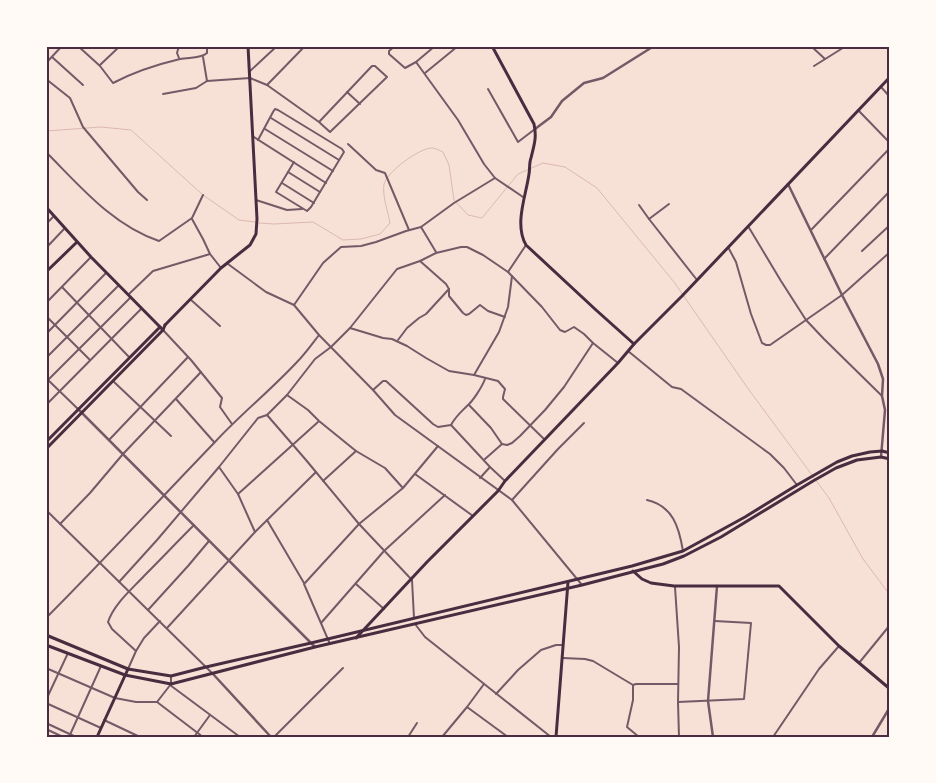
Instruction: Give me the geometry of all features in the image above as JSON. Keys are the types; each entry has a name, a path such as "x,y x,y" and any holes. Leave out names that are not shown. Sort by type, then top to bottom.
{"main road":[{"path":"46,449 222,268 250,245 256,234 257,219 248,46"},
{"path":"492,46 535,129 536,142 530,159 530,172 521,220 521,232 526,245 634,344"},
{"path":"356,638 498,491 505,481 545,441 634,344 690,288 890,77"},
{"path":"46,207 118,286 161,329"},
{"path":"46,272 77,242"},
{"path":"46,442 129,357 161,329"},
{"path":"46,645 126,674 170,684 315,647 582,585 634,572 684,556 721,537 822,471 852,456 882,451 890,453"},
{"path":"46,636 128,669 171,676 568,582 683,552 759,512 797,485 858,460 881,457 890,459"},
{"path":"719,532 721,537"},
{"path":"632,566 634,572 642,579 651,583 674,586 779,586 839,646 890,689"},
{"path":"556,737 568,582"},
{"path":"97,737 128,669"}],"street":[{"path":"46,64 62,46"},
{"path":"78,46 100,66 113,83 128,75 181,59 203,57 207,54 207,46"},
{"path":"178,46 177,52 181,59"},
{"path":"249,72 277,46"},
{"path":"267,85 305,46"},
{"path":"395,46 389,51 389,54 405,68 408,68 435,46"},
{"path":"425,73 458,46"},
{"path":"488,89 518,142 551,116 562,101 584,83 603,78 654,46"},
{"path":"811,46 825,59"},
{"path":"814,66 846,46"},
{"path":"100,66 118,47"},
{"path":"52,56 83,84"},
{"path":"203,57 206,81"},
{"path":"416,62 458,120 484,164 495,178 524,198"},
{"path":"164,94 196,88 206,81 250,78 267,85 319,122 328,131 332,132 387,78 386,76 374,65 319,122"},
{"path":"46,79 70,98 83,127 147,200"},
{"path":"881,87 890,97"},
{"path":"347,92 360,104"},
{"path":"256,200 287,210 308,210 344,152 275,109 258,140"},
{"path":"858,110 890,143"},
{"path":"270,117 339,160"},
{"path":"264,128 333,171"},
{"path":"253,137 326,182"},
{"path":"348,144 376,170 385,173 409,230"},
{"path":"811,230 890,148"},
{"path":"46,152 103,209 131,228 159,241 192,218 203,195"},
{"path":"294,162 276,190 277,194 303,209"},
{"path":"288,172 320,192"},
{"path":"294,305 323,263 341,247 361,246 421,227 463,197 495,178"},
{"path":"281,182 314,202"},
{"path":"788,184 842,296 878,364 882,380 882,396 885,410 881,457"},
{"path":"824,259 890,191"},
{"path":"649,219 669,204"},
{"path":"639,205 697,280"},
{"path":"46,224 54,216"},
{"path":"192,218 210,254 222,268"},
{"path":"862,251 890,225"},
{"path":"748,226 806,320 882,396"},
{"path":"421,227 436,253"},
{"path":"46,248 65,228"},
{"path":"508,272 526,245"},
{"path":"119,582 181,512 258,418 267,415 287,395 315,359 331,347 350,328 397,269 436,253 460,246 467,247 482,254 508,272 542,307 560,330 565,332 574,327 618,362"},
{"path":"728,247 736,262 748,305 762,344 766,346 842,296 890,252"},
{"path":"210,254 153,271 47,380 110,440 315,647"},
{"path":"46,303 91,257"},
{"path":"420,261 443,281 449,289 449,296 462,313 469,314 480,305 488,311 505,317"},
{"path":"227,264 266,292 294,305 319,335 395,415 512,500 582,585"},
{"path":"46,334 106,273"},
{"path":"474,374 499,332 505,317 512,276"},
{"path":"46,358 118,286"},
{"path":"62,287 129,357"},
{"path":"398,341 407,328 426,314 449,289"},
{"path":"190,300 220,326"},
{"path":"46,405 141,308"},
{"path":"46,316 90,360"},
{"path":"350,328 398,341 449,371 474,374 498,381 505,388 503,399 545,441"},
{"path":"161,329 188,357 222,398 220,407 232,424"},
{"path":"46,618 214,442 299,361 319,335"},
{"path":"484,460 502,444 512,443 530,426 564,387 593,343"},
{"path":"628,351 672,387 681,389 770,454 797,485"},
{"path":"110,440 188,357"},
{"path":"60,524 201,372"},
{"path":"451,425 456,416 469,405 482,388 485,378"},
{"path":"113,381 171,436"},
{"path":"373,390 383,381 386,381 432,424 438,427 451,425"},
{"path":"287,395 308,410 356,451 385,468 403,488"},
{"path":"176,399 214,442"},
{"path":"469,405 491,428 502,444"},
{"path":"267,415 359,524 412,580 414,618"},
{"path":"238,494 319,421"},
{"path":"512,500 584,423"},
{"path":"451,425 505,481"},
{"path":"304,584 359,524 403,488 438,446"},
{"path":"323,481 356,451"},
{"path":"219,467 238,494 255,532"},
{"path":"480,478 490,467"},
{"path":"166,628 228,560 316,472"},
{"path":"414,474 473,516"},
{"path":"321,623 384,551 445,496"},
{"path":"647,500 656,502 667,509 680,532 683,552"},
{"path":"46,510 160,621 273,737 343,668"},
{"path":"267,520 304,584 330,644"},
{"path":"136,650 112,629 108,622 111,615 117,605 194,525"},
{"path":"148,610 209,540"},
{"path":"356,584 384,609"},
{"path":"674,586 678,626 679,737"},
{"path":"713,737 708,701 718,586"},
{"path":"128,669 136,650 144,638 160,621"},
{"path":"678,702 744,699 751,623 715,622"},
{"path":"416,624 425,638 551,737"},
{"path":"859,663 890,625"},
{"path":"496,694 518,670 541,650 564,644"},
{"path":"773,737 819,669 839,646"},
{"path":"68,653 46,702 101,728"},
{"path":"563,658 593,661 632,685 678,684"},
{"path":"70,735 102,666"},
{"path":"46,668 115,698 136,702 157,702 202,737"},
{"path":"157,702 170,684 171,676"},
{"path":"170,684 240,737"},
{"path":"442,737 467,708 484,684"},
{"path":"632,685 632,700 627,727 639,737"},
{"path":"872,737 890,707"},
{"path":"467,708 508,737"},
{"path":"194,737 210,715"},
{"path":"104,720 140,737"},
{"path":"46,723 76,737"},
{"path":"408,737 417,723"},
{"path":"46,729 63,737"}],"waterway":[{"path":"46,131 101,127 131,130 203,195 239,220 255,222"},
{"path":"259,223 313,222 343,240 361,239 380,234 390,223 384,193 386,179 397,167 426,149 432,148 443,152 449,165 454,200 468,215 482,218 518,174 543,163 565,167 597,188 674,282 749,390 829,498 863,559 890,595"}]}
